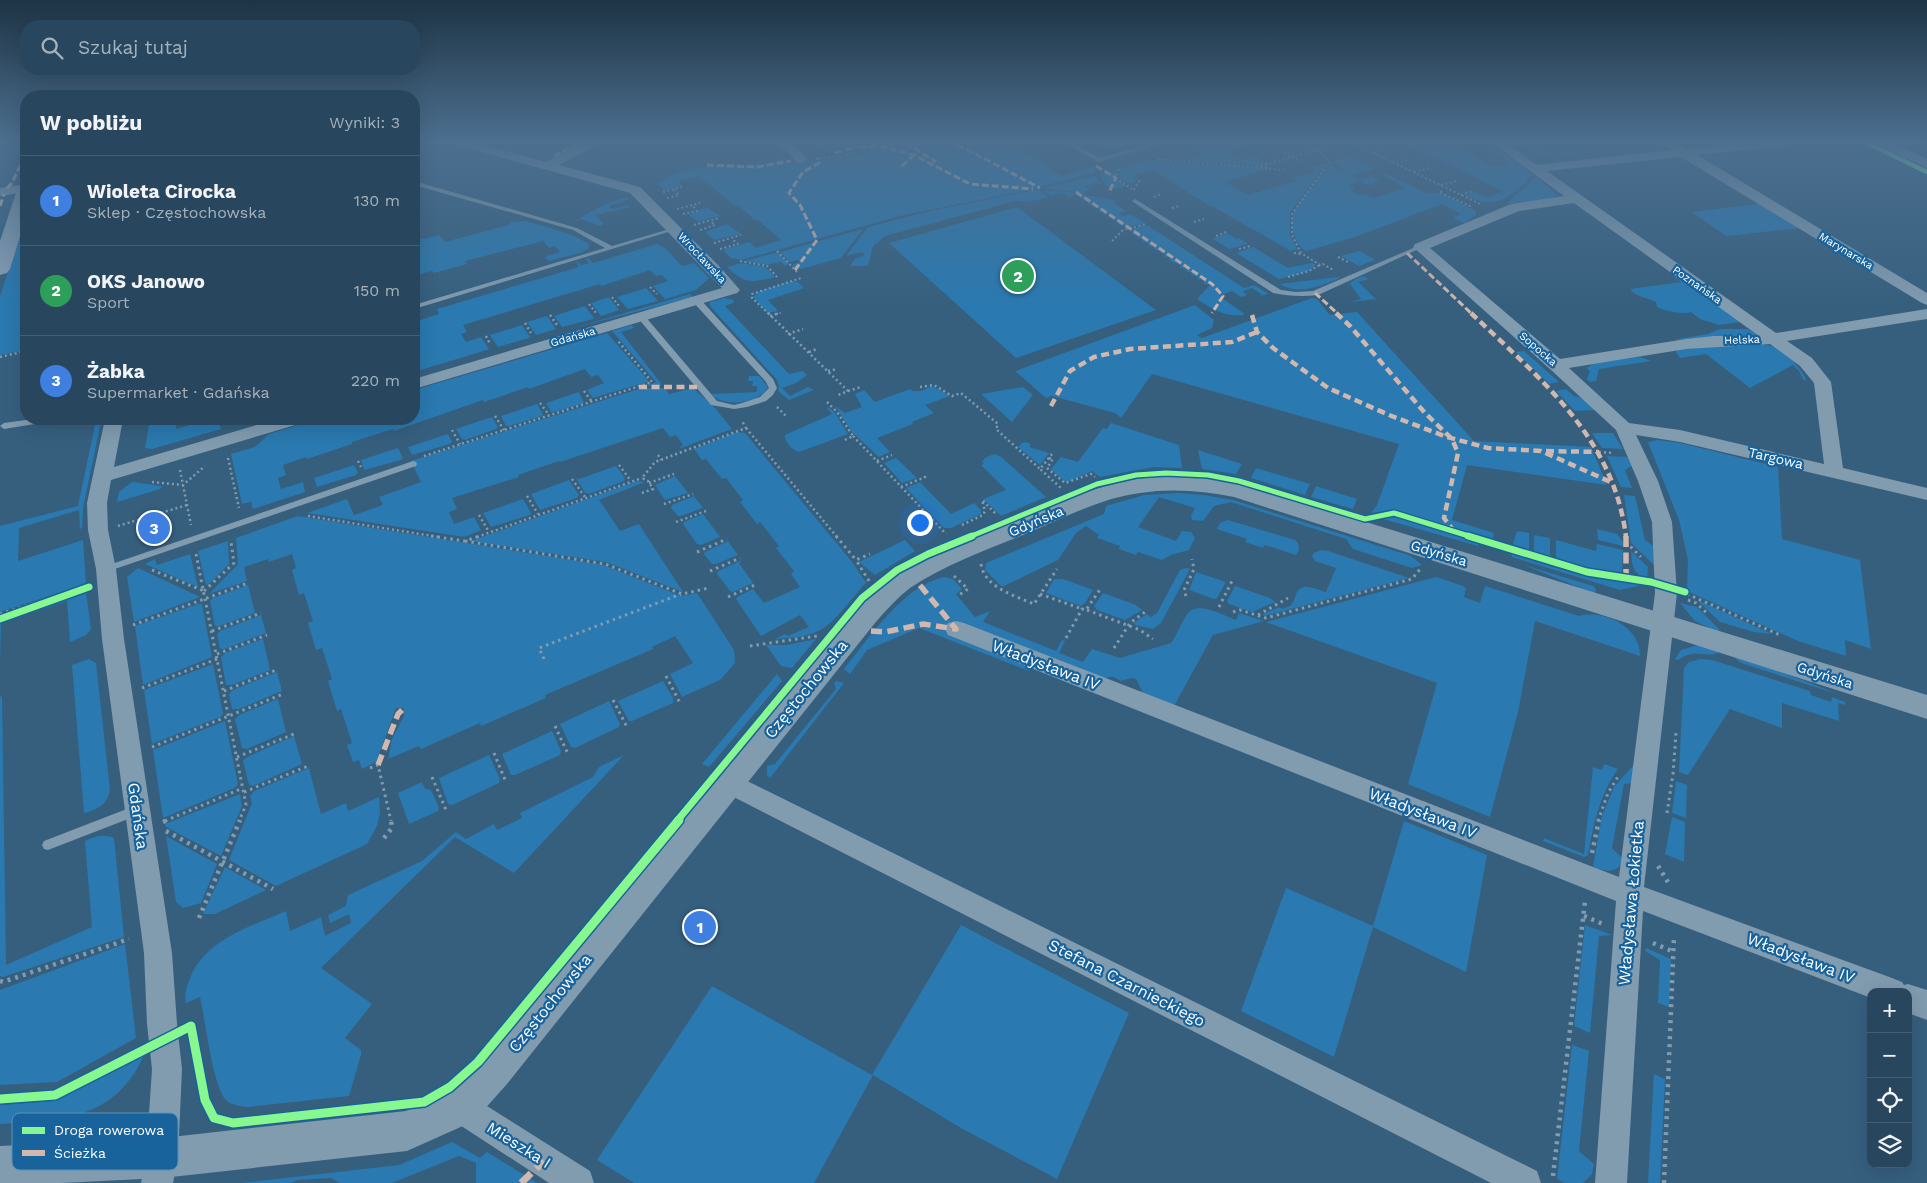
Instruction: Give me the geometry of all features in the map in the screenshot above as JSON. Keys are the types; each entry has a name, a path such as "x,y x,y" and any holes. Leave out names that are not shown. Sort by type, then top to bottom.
{"main road":[{"path":"0,269 20,207"}],"street":[{"name":"Wrocławska","path":"640,195 732,290"},
{"name":"Poznańska","path":"1570,195 1806,362 1822,382 1834,472"},
{"name":"Marynarska","path":"1754,195 1927,300"},
{"path":"1420,247 1516,207 1575,199"},
{"name":"Sopocka","path":"1420,247 1556,365 1624,428 1648,481 1662,522 1665,587 1662,623"},
{"name":"Gdańska","path":"420,382 732,290"},
{"name":"Helska","path":"1556,365 1686,344 1714,341 1757,341 1927,314"},
{"name":"Gdańska","path":"113,425 98,503 98,530 106,569 137,810 158,953 162,1024 167,1069 164,1113"},
{"path":"103,476 275,425"},
{"name":"Targowa","path":"1624,428 1680,436 1927,494"},
{"name":"Gdyńska","path":"949,545 1111,491 1154,483 1197,483 1224,487 1254,494 1927,707"},
{"name":"Częstochowska","path":"178,1168 407,1131 460,1107 494,1071 877,603 949,545"},
{"name":"Władysława Łokietka","path":"1611,1183 1630,894 1662,623"},
{"name":"Władysława IV","path":"956,629 1630,894 1881,988"},
{"name":"Stefana Czarnieckiego","path":"729,783 1525,1183"},
{"path":"1912,999 1927,1005"},
{"name":"Mieszka I","path":"460,1107 578,1183"},
{"name":"Częstochowska","path":"127,1170 159,1171"}],"lane":[{"path":"457,195 575,229 611,248"},
{"path":"1135,201 1276,290 1288,293 1303,295 1316,293 1420,247"},
{"path":"420,305 675,229"},
{"path":"640,317 714,403 734,407 763,398 770,393 772,388 770,381 697,301"},
{"path":"4,426 20,423"},
{"path":"106,569 192,535 229,527 413,464"},
{"path":"48,845 137,810"}],"path":[{"path":"666,198 678,195"},
{"path":"1302,254 1292,235 1292,214 1305,195"},
{"path":"1461,195 1485,205"},
{"path":"677,209 700,203"},
{"path":"683,215 697,211 692,205"},
{"path":"694,225 719,218"},
{"path":"1112,241 1123,230 1163,219"},
{"path":"699,230 715,226 710,221"},
{"path":"714,244 741,236"},
{"path":"719,249 738,244 732,238"},
{"path":"777,251 798,273"},
{"path":"1294,253 1302,254 1320,265 1323,264 1336,271"},
{"path":"740,261 767,266 778,278"},
{"path":"1282,279 1309,271 1320,265"},
{"path":"801,278 752,294 752,298 848,391"},
{"path":"770,316 781,313"},
{"path":"788,334 803,329"},
{"path":"809,352 817,349"},
{"path":"0,357 20,352"},
{"path":"828,371 837,369"},
{"path":"920,387 934,385 952,396 961,393 970,399 998,424 996,429 1066,492"},
{"path":"836,396 861,387"},
{"path":"584,391 592,402"},
{"path":"827,402 837,412 853,436 902,487 949,545 956,576 968,589 959,595"},
{"path":"540,403 549,415"},
{"path":"495,416 504,430"},
{"path":"748,419 741,422 856,560 873,586"},
{"path":"465,541 642,478 655,462 746,428"},
{"path":"452,430 460,444"},
{"path":"845,440 853,436"},
{"path":"224,440 241,515"},
{"path":"177,454 246,805 199,918"},
{"path":"1040,469 1052,454"},
{"path":"658,455 661,460"},
{"path":"877,461 892,455"},
{"path":"1049,458 1053,459 1047,468 1066,483 1091,474 1098,479"},
{"path":"148,481 183,485 212,460"},
{"path":"619,465 631,481"},
{"path":"649,483 674,474"},
{"path":"902,487 925,477 922,475"},
{"path":"642,478 653,489 642,493"},
{"path":"572,479 585,497"},
{"path":"664,504 693,494"},
{"path":"527,496 538,514"},
{"path":"960,526 983,515 985,511 982,500 1000,518"},
{"path":"116,527 187,505"},
{"path":"676,522 706,511"},
{"path":"303,515 605,564 682,594"},
{"path":"479,515 489,532"},
{"path":"204,591 234,563 229,527"},
{"path":"697,552 726,540"},
{"path":"856,560 870,554"},
{"path":"710,571 740,558"},
{"path":"1186,596 1184,590 1194,569 1192,559"},
{"path":"983,561 980,566 981,570 999,589 1034,604 1057,569"},
{"path":"1233,612 1240,610 1266,618 1412,579 1425,563"},
{"path":"146,568 204,591"},
{"path":"1219,607 1232,581"},
{"path":"130,626 248,583"},
{"path":"728,597 755,584"},
{"path":"0,614 80,588 89,587"},
{"path":"0,619 89,587"},
{"path":"1665,587 1685,592 1782,636"},
{"path":"544,659 539,648 682,594 709,588"},
{"path":"1066,638 1084,609 1101,588"},
{"path":"1040,594 1145,632 1152,639"},
{"path":"1257,615 1288,598"},
{"path":"1114,648 1128,626 1145,612"},
{"path":"212,631 261,613"},
{"path":"750,646 825,635"},
{"path":"139,689 267,636"},
{"path":"224,691 276,670"},
{"path":"666,676 680,702"},
{"path":"147,749 283,694"},
{"path":"613,700 626,727"},
{"path":"1666,820 1673,774 1676,725"},
{"path":"555,726 568,754"},
{"path":"236,757 294,734"},
{"path":"494,753 506,782"},
{"path":"370,768 378,764 388,798 392,828 384,838"},
{"path":"273,889 158,825 308,766"},
{"path":"432,777 446,810"},
{"path":"1660,856 1658,866 1676,896 1664,1183"},
{"path":"0,981 3,982 129,939"}],"shaded area":[{"path":"722,195 1003,195 904,215 741,260 731,258 724,251 725,249 750,242 756,248 781,240 738,205 735,206"},
{"path":"1008,195 1046,195 1048,197 1029,202 1015,201 885,236 873,246 868,266 850,266 855,259 865,255 862,252 846,256 868,227 926,212"},
{"path":"1078,195 1118,201 1113,202 1126,211 1119,213 1123,216 1130,214 1145,223 1130,226 1117,224 1119,222 1108,217 1109,215 1103,214 1104,212 1098,211 1099,209 1088,204 1090,202 1083,201 1085,199 1079,198 1080,196"},
{"path":"1193,195 1303,195 1290,213 1290,235 1297,249 1291,251"},
{"path":"1304,195 1367,195 1373,198 1382,195 1444,195 1476,211 1476,215 1464,223 1453,218 1461,214 1442,204 1355,237 1306,251 1298,244 1292,228 1294,212"},
{"path":"1464,195 1481,195 1487,198 1493,195 1510,195 1502,200 1485,202"},
{"path":"1516,195 1558,195 1551,199 1506,204"},
{"path":"626,197 630,199 609,206 613,209 628,205 630,207 596,215 604,224 600,226 581,219 571,223 605,204"},
{"path":"1765,203 1801,228 1726,236 1692,212"},
{"path":"707,207 720,216 698,222 688,215"},
{"path":"1017,207 1156,310 1016,358 889,243"},
{"path":"526,221 567,233 588,243 589,248 583,252 549,261 545,257 560,252 555,246 549,248 543,241 465,261 467,264 434,273 432,271 420,274 420,240 439,235 445,242 509,225 511,222"},
{"path":"727,224 741,234 714,240 705,232"},
{"path":"1147,225 1244,288 1254,285 1269,294 1259,296 1262,295 1252,288 1243,291 1247,295 1241,297 1232,291 1219,296 1245,314 1243,315 1230,315 1208,306 1197,299 1210,285 1191,275 1192,273 1186,271 1187,269 1180,268 1181,265 1169,260 1171,258 1164,256 1165,254 1148,245 1149,243 1142,241 1143,239 1137,238 1138,236 1132,234 1130,229"},
{"path":"863,229 841,258 797,270 792,265 800,262 798,260 790,262 780,252"},
{"path":"1227,233 1248,244 1229,249 1213,239"},
{"path":"20,236 20,351 0,355 0,296"},
{"path":"657,244 665,248 682,266 694,263 709,278 696,290 665,299 653,286 668,281 662,275 656,276 650,270 601,286 600,284 463,325 467,332 461,334 466,342 481,337 489,349 420,370 420,320 439,314 437,309 579,267 576,262 581,265 589,263 586,259 588,258 593,263"},
{"path":"1253,247 1288,268 1312,263 1316,265 1308,271 1279,279 1236,253"},
{"path":"1360,251 1375,260 1359,266 1340,256"},
{"path":"778,252 789,264 785,266 781,262 767,265 745,261"},
{"path":"742,263 765,267 775,277 749,281 739,277 727,267"},
{"path":"1363,276 1369,279 1358,282 1376,299 1351,302 1361,299 1350,284"},
{"path":"1339,277 1310,289 1287,288 1279,284"},
{"path":"1674,277 1678,277 1740,322 1719,325 1700,319 1691,312 1679,313 1665,310 1657,307 1656,302 1632,292 1630,289 1681,282"},
{"path":"793,281 798,282 804,288 768,300 778,311 768,313 753,297 758,292"},
{"path":"646,288 658,301 628,309 617,297"},
{"path":"690,294 693,297 570,329"},
{"path":"609,297 619,310 601,316 591,303"},
{"path":"724,298 734,300 733,303 725,306 789,374 803,371 807,375 796,383 782,388 790,396 808,387 814,390 789,400 778,391 777,380 710,306 710,302"},
{"path":"1312,298 1317,299 1330,315 1357,312 1474,441 1591,447 1607,485 1467,465 1452,520 1494,533 1492,541 1456,530 1450,524 1448,527 1393,510 1371,513 1377,505 1399,444 1152,374 1121,418 1115,413 1052,396 1046,398 1015,371 1195,305 1214,320 1212,328 1197,335 1202,338"},
{"path":"585,306 593,319 562,327 554,316"},
{"path":"547,316 556,329 536,335 527,322"},
{"path":"522,325 529,338 498,347 490,335"},
{"path":"632,325 634,328 621,332 662,385 647,386 656,382 612,331"},
{"path":"1720,329 1748,329 1758,335 1672,340 1708,334"},
{"path":"607,333 648,380 647,382 593,398 587,390 604,383 598,375 591,377 585,369 529,389 528,387 484,402 483,400 420,422 420,388"},
{"path":"1764,344 1779,349 1789,356 1806,378 1804,381 1799,371 1793,365 1750,388 1706,354 1680,358 1676,352 1677,349"},
{"path":"1524,351 1559,382 1549,384 1516,352"},
{"path":"1640,357 1651,361 1599,369 1596,381 1590,382 1587,379 1590,371 1586,368 1596,363"},
{"path":"749,376 759,376 768,387 764,393 741,402 724,401 711,394 757,392 757,386 752,386 753,381 748,381"},
{"path":"932,386 950,396 925,405 934,413 912,422 913,424 877,438 890,452 879,457 852,432 835,406 845,413 862,407 855,394 864,390 875,402 910,389 921,391"},
{"path":"1023,387 1033,395 1012,422 981,394"},
{"path":"642,388 665,388 669,394 693,388 715,408 732,429 681,448 683,445 676,435 670,437 663,428 452,498 457,509 449,512 454,524 474,517 481,530 465,537 307,513 347,499 354,515 383,505 379,497 421,482 411,461"},
{"path":"1566,389 1574,396 1585,399 1595,410 1575,411 1556,391"},
{"path":"579,392 584,403 551,412 546,403"},
{"path":"537,404 543,414 542,416 506,426 501,416"},
{"path":"828,407 835,413 848,434 799,452 787,443 785,435 832,414"},
{"path":"492,417 498,427 496,429 465,440 462,439 456,429"},
{"path":"1111,423 1179,445 1182,468 1153,467 1100,477 1092,471 1068,482 1051,469 1061,457 1078,462 1103,428 1107,429"},
{"path":"95,425 100,425 83,508 82,528 80,529 79,510 19,528 18,561 83,540 86,584 0,612 0,526 78,506"},
{"path":"149,425 176,425 176,429 190,425 220,425 221,429 152,449 145,448"},
{"path":"298,425 411,425 394,431 393,429 307,459 306,457 283,465 286,475 278,478 281,489 303,482 305,492 253,509 251,502 242,504 231,454 255,447 269,434"},
{"path":"737,432 745,433 853,563 866,583 830,623 814,633 775,639 809,627 800,615 761,636 736,599 753,589 764,603 800,587 791,574 794,571 776,548 779,546 760,522 757,524 740,502 743,500 726,478 722,479 706,459 702,460 694,449"},
{"path":"1592,433 1613,433 1623,449 1602,448"},
{"path":"448,434 452,442 450,444 412,455 408,447"},
{"path":"1658,440 1680,443 1778,467 1782,539 1860,560 1871,649 1845,640 1846,656 1798,641 1687,591 1688,560 1679,520 1648,442"},
{"path":"1026,442 1031,444 1029,447 1049,453 1040,465 1018,447"},
{"path":"398,448 403,458 401,460 364,470 361,460"},
{"path":"1198,450 1242,464 1236,474 1202,469"},
{"path":"994,454 1000,456 1046,497 1001,516 983,499 1006,490 981,465 984,464 982,462 985,458"},
{"path":"1607,456 1627,457 1632,466 1625,470 1632,488 1621,487"},
{"path":"896,458 917,478 902,483 884,463"},
{"path":"354,465 358,473 356,475 317,487 314,478"},
{"path":"616,466 625,478 624,481 589,494 585,493 576,478 579,479"},
{"path":"1256,468 1310,484 1305,495 1251,478"},
{"path":"675,476 688,493 665,500 655,485"},
{"path":"569,480 579,495 577,498 540,510 531,494"},
{"path":"637,481 645,482 599,500 620,531 639,524 683,592 606,562 471,541"},
{"path":"132,482 162,486 160,489 117,502 119,492"},
{"path":"920,482 951,514 974,503 981,510 981,514 951,528 944,528 906,488"},
{"path":"1316,486 1357,499 1353,509 1311,497"},
{"path":"1178,493 1233,500 1411,556 1422,565 1412,568 1353,549 1346,539 1231,502 1214,506 1203,521 1192,520 1191,516 1195,508 1159,497 1138,527 1176,541 1182,531 1191,532 1195,538 1189,550 1171,555 1162,560 1138,552 1136,555 1119,549 1120,546 1097,538 1099,535 1086,526 1076,533 1058,560 1004,586 1001,586 985,570 986,563 1104,514 1106,506 1144,495"},
{"path":"1624,495 1635,496 1645,540 1656,548 1656,567 1631,543"},
{"path":"694,496 703,508 678,516 671,508 672,505"},
{"path":"523,499 531,513 530,515 491,527 483,513"},
{"path":"703,514 720,537 701,545 697,544 683,524"},
{"path":"298,516 603,565 681,596 697,593 734,650 735,663 720,680 682,697 670,674 693,663 675,636 652,647 653,649 545,695 546,698 481,726 480,723 421,749 419,746 388,759 392,739 404,716 403,708 396,708 376,762 362,769 359,760 353,762 347,745 352,743 341,709 337,711 328,681 332,679 322,648 316,650 308,623 313,621 304,593 299,595 292,570 296,568 292,554 269,562 268,559 244,567 247,581 209,594 238,564 236,538"},
{"path":"1392,517 1479,542 1478,546 1380,518"},
{"path":"1228,520 1295,540 1298,543 1299,550 1296,555 1265,545 1263,548 1245,542 1247,539 1217,529 1220,523"},
{"path":"1597,529 1617,534 1623,542 1623,546 1598,540"},
{"path":"1517,531 1529,533 1529,552 1512,547"},
{"path":"1534,535 1550,538 1550,559 1534,554"},
{"path":"905,540 915,551 875,575 859,562"},
{"path":"1556,540 1596,551 1597,544 1623,550 1622,571 1618,573 1589,570 1556,560"},
{"path":"228,541 229,564 206,585 198,551"},
{"path":"728,541 738,555 712,564 704,554 705,552"},
{"path":"1321,550 1409,578 1264,616 1263,614 1280,607 1282,609 1290,606 1297,592 1303,587 1311,587 1326,592 1336,568 1315,561 1312,556"},
{"path":"1631,551 1648,567 1647,579 1638,574 1634,568"},
{"path":"1511,553 1587,575 1647,584 1620,590 1512,557"},
{"path":"190,554 198,587 145,564 155,559 157,565"},
{"path":"742,560 739,563 753,583 733,592 730,591 717,574 718,571"},
{"path":"1524,565 1593,586 1596,589 1595,594"},
{"path":"138,568 200,597 134,622 127,577"},
{"path":"1190,569 1161,623 1153,629 1135,625 1134,623 1147,614 1151,617 1157,613 1180,570"},
{"path":"1196,572 1226,582 1217,598 1214,599 1189,590"},
{"path":"944,577 953,579 962,589 956,594 975,617 990,611 983,622 1056,651 1062,640 1065,641 1059,653 1083,662 1092,649 1120,658 1171,643 1186,616 1190,611 1196,609 1202,608 1236,620 1239,613 1264,621 1213,635 1174,706 1143,693 1136,679 1131,678 1121,681 1110,677 1097,682 1088,691 1031,668 1029,671 919,628 867,650 850,674 844,669 876,629 901,602 929,582"},
{"path":"1436,577 1463,586 1466,588 1464,597 1480,603 1485,586 1579,616 1600,615 1610,618 1628,629 1635,637 1639,646 1640,656 1535,621 1518,712 1490,817 1408,784 1437,683 1266,622"},
{"path":"1054,579 1063,579 1093,590 1081,606 1046,593"},
{"path":"248,585 255,613 215,626 210,601 213,598"},
{"path":"1235,586 1270,598 1275,602 1252,612 1229,604 1227,601"},
{"path":"86,592 91,629 86,635 70,642 67,601 1,623 0,661 0,621"},
{"path":"1103,593 1136,605 1142,610 1125,620 1097,610 1094,606"},
{"path":"1697,600 1772,634 1754,632 1720,622"},
{"path":"1680,603 1697,607 1719,629 1720,633 1695,621"},
{"path":"202,604 212,657 143,685 135,626"},
{"path":"261,615 266,633 220,649 217,634 220,631"},
{"path":"263,639 270,670 232,685 226,685 221,657 225,653"},
{"path":"816,639 792,668 781,666 766,645 787,645"},
{"path":"1698,645 1720,649 1718,653 1708,655 1695,654 1684,656 1678,660 1675,659 1681,650"},
{"path":"1736,654 1840,695 1741,663 1736,659"},
{"path":"89,659 96,663 110,790 107,799 101,806 84,813 72,665"},
{"path":"1701,659 1712,660 1810,691 1811,695 1831,702 1832,697 1845,702 1845,705 1838,703 1839,721 1782,703 1782,728 1730,709 1688,775 1679,772 1684,668 1689,662"},
{"path":"213,664 223,714 220,717 152,744 144,690"},
{"path":"277,672 282,691 239,709 232,709 229,694 233,690"},
{"path":"777,674 782,681 709,767 702,764"},
{"path":"663,681 673,698 673,703 629,721 618,701"},
{"path":"837,681 844,683 770,778 767,775 767,766 775,764 836,689 834,683"},
{"path":"2,696 6,965 92,927 85,841 96,837 107,836 114,838 124,937 3,977 0,976 0,697"},
{"path":"278,699 286,732 247,749 242,748 235,719 239,715"},
{"path":"609,701 620,724 619,727 575,748 571,747 560,724"},
{"path":"225,721 238,784 235,788 163,818 153,750"},
{"path":"552,731 561,751 560,755 515,775 511,775 502,754"},
{"path":"294,736 302,764 253,786 249,785 243,761 247,757"},
{"path":"489,755 500,779 499,783 452,805 448,804 439,778"},
{"path":"624,755 514,873 455,837 321,968 372,1004 345,1038 361,1050 349,1096 248,1107 234,1105 226,1100 221,1093 213,1067 200,997 186,1003 185,998 187,986 196,967 216,945 243,929 286,911 290,931 321,917 325,936 351,923 349,914 330,923 328,915 346,906 348,895 422,861 456,832 466,839 494,824 497,830 522,818 520,813 593,777 599,767"},
{"path":"1638,760 1637,783 1624,784 1612,848 1623,859 1621,864 1611,871 1593,867 1602,816 1614,787"},
{"path":"1604,764 1618,769 1602,800 1595,821 1588,855 1584,857 1543,841 1544,838 1584,854 1593,767 1602,770"},
{"path":"309,768 321,814 346,803 348,811 379,797 380,813 377,826 367,844 276,886 229,860 252,803 250,796 254,791"},
{"path":"1676,781 1687,785 1686,818 1672,813"},
{"path":"422,782 425,789 431,790 439,808 438,811 409,824 398,793"},
{"path":"240,794 242,806 221,856 166,827 165,824"},
{"path":"1672,817 1685,822 1684,862 1665,854"},
{"path":"1404,821 1487,855 1466,972 1373,927 1334,1057 1241,1011 1286,888 1373,926"},
{"path":"166,836 217,864 201,903 183,908 176,902"},
{"path":"225,867 266,890 215,914 203,914"},
{"path":"961,925 1129,1013 1057,1179 961,1128 873,1075 814,1183 634,1183 597,1160 712,986 872,1075"},
{"path":"1585,925 1612,935 1599,936 1590,1033 1574,1026"},
{"path":"125,944 136,1038 57,1082 0,1085 0,990"},
{"path":"1646,948 1671,959 1669,1007 1658,1003 1660,960 1645,951"},
{"path":"1572,1045 1589,1051 1579,1151 1594,1164 1592,1174 1583,1183 1565,1183 1557,1179"},
{"path":"145,1053 133,1075 119,1092 103,1104 81,1113 12,1113 12,1123 0,1124 0,1105 53,1101"},
{"path":"1654,1074 1665,1079 1660,1183 1648,1183"},
{"path":"452,1142 480,1158 487,1152 537,1183 476,1183 476,1163 459,1156 392,1183 340,1183 331,1178 298,1180 290,1183 242,1183 399,1165"}],"marked path":[{"path":"0,206 4,195"},
{"path":"791,195 800,205 817,240 795,270"},
{"path":"1081,195 1212,284 1223,296 1212,313"},
{"path":"1407,253 1517,357 1574,416 1599,452 1613,483 1626,535 1626,578"},
{"path":"1315,293 1350,326 1425,413 1452,439 1458,453 1444,518 1453,530"},
{"path":"1252,315 1257,332 1273,348 1328,388 1389,415 1447,437 1488,448 1541,451 1613,483"},
{"path":"1051,406 1070,371 1094,357 1130,349 1232,342 1257,332"},
{"path":"639,387 699,387"},
{"path":"1546,451 1599,452"},
{"path":"871,631 885,632 923,624 956,629 919,584"},
{"path":"378,765 398,714 403,709"},
{"path":"521,1183 544,1161"}],"cycle path":[{"path":"0,1099 55,1095 191,1026 205,1100 214,1118 233,1123 424,1102 450,1087 478,1062 862,598 897,570 928,554 1097,484 1136,475 1166,473 1208,475 1239,481 1365,519 1394,513 1587,572 1651,582 1685,592"},
{"path":"0,619 89,587"}],"place":[{"name":"OKS Janowo","path":"1018,276"},
{"name":"Żabka","path":"154,528"},
{"name":"Wioleta Cirocka","path":"700,927"}]}
